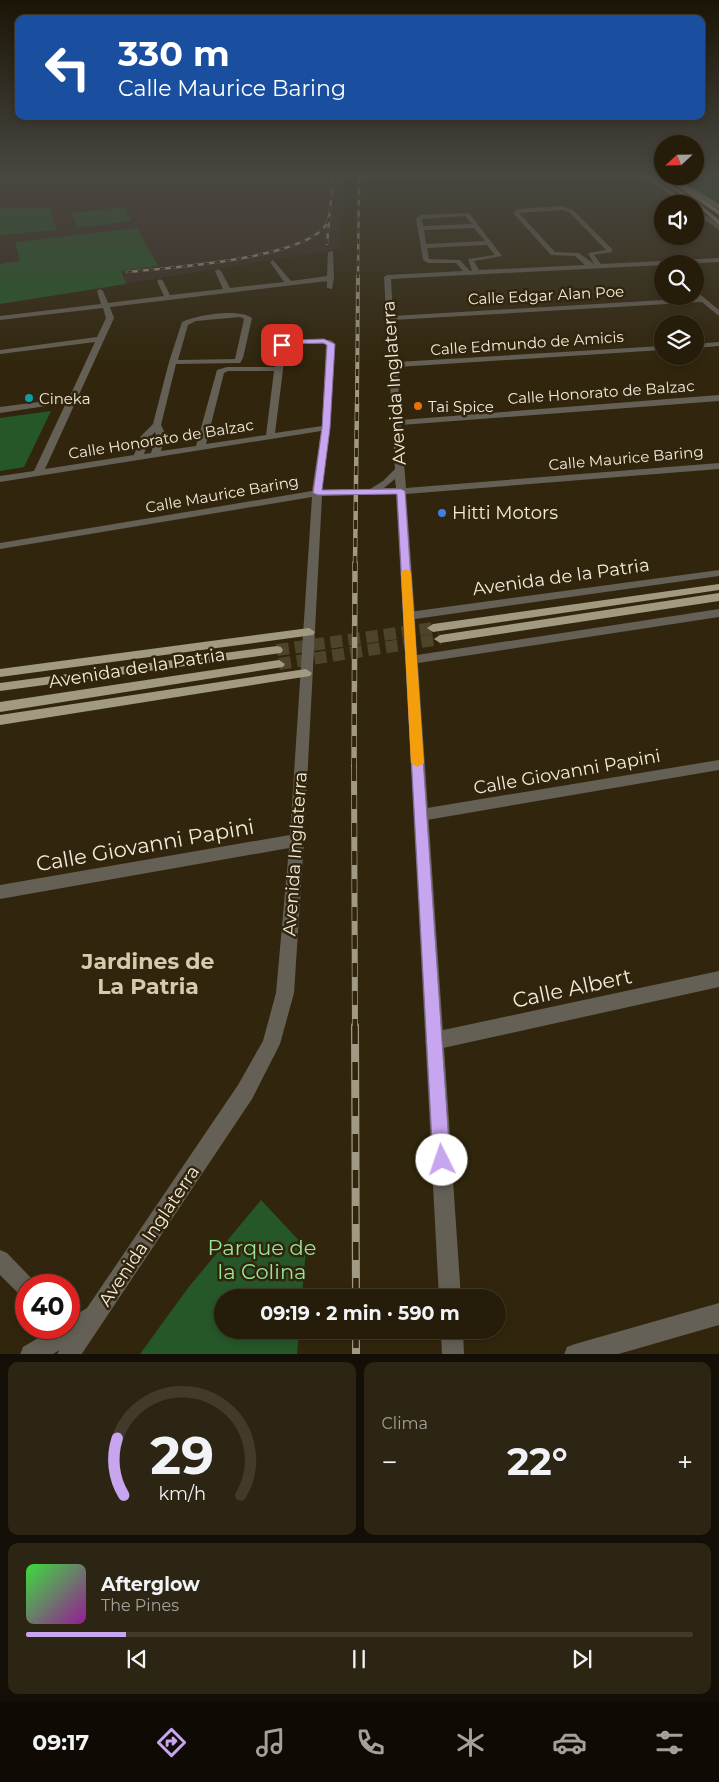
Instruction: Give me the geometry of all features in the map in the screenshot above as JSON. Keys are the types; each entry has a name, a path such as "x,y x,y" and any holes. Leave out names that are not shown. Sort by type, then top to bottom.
{"main road":[{"path":"538,619 719,580"},
{"name":"Avenida de la Patria","path":"538,619 719,587"},
{"name":"Avenida de la Patria","path":"436,634 538,619 719,597"},
{"path":"538,619 609,620 719,606"},
{"path":"0,673 309,632"},
{"name":"Avenida de la Patria","path":"0,687 276,650"},
{"name":"Avenida de la Patria","path":"0,707 279,664"},
{"path":"0,720 306,673"}],"street":[{"path":"422,239 425,259 428,261 458,261 468,273 654,263"},
{"path":"477,273 470,260 499,258 487,239"},
{"path":"539,239 554,254 577,254 590,267"},
{"path":"599,239 610,251 590,254 599,266"},
{"path":"423,246 490,243"},
{"path":"330,288 332,252"},
{"path":"704,261 719,260"},
{"path":"273,262 289,283"},
{"path":"218,271 228,291"},
{"name":"Avenida Inglaterra","path":"449,1289 400,469 386,277 468,273"},
{"path":"0,318 39,310 106,306 331,278"},
{"path":"160,281 168,298"},
{"path":"38,473 110,318 100,291"},
{"path":"704,301 719,314"},
{"name":"Calle Edgar Alan Poe","path":"389,318 654,303"},
{"path":"138,458 146,436 157,425 172,362 188,321 241,314 248,318 237,361 172,362"},
{"path":"0,352 100,339"},
{"name":"Avenida Inglaterra","path":"68,1354 246,1092 271,1044 285,993 297,840 318,493 326,428 330,342 284,342 279,369"},
{"path":"704,345 719,344"},
{"name":"Calle Edmundo de Amicis","path":"392,365 654,349"},
{"path":"200,448 220,372 227,369 279,369 270,437"},
{"name":"Calle Honorato de Balzac","path":"396,423 719,398"},
{"path":"0,410 72,400"},
{"path":"155,455 161,436 157,425"},
{"name":"Calle Honorato de Balzac","path":"0,479 326,428"},
{"name":"Calle Maurice Baring","path":"0,546 318,493 401,491 719,466"},
{"path":"371,492 386,483 400,469"},
{"name":"Avenida de la Patria","path":"408,616 719,573"},
{"path":"411,660 719,613"},
{"name":"Calle Giovanni Papini","path":"421,815 719,765"},
{"name":"Calle Giovanni Papini","path":"0,892 297,840"},
{"name":"Calle Albert","path":"434,1042 719,980"},
{"path":"0,1260 15,1276"},
{"name":"Avenida Inglaterra","path":"80,1323 96,1314"},
{"path":"574,1354 719,1314"},
{"name":"Avenida Inglaterra","path":"31,1354 53,1339"},
{"path":"452,1339 453,1354"}],"shaded area":[{"path":"0,239 340,239 340,249 0,304"}],"green space":[{"path":"40,239 143,239 158,266 121,271 126,284 0,304 0,264 20,261 15,242"},
{"path":"51,411 24,467 0,471 0,418"},
{"name":"Parque de la Colina","path":"261,1200 306,1248 303,1289 214,1289 214,1339 298,1339 297,1354 140,1354 188,1288"}],"tunnel":[{"path":"277,650 433,628"},
{"path":"279,664 440,639"}],"railway":[{"path":"127,272 233,260 264,254 308,239"},
{"path":"327,239 327,244"},
{"path":"358,239 358,277"},
{"path":"357,404 358,276"},
{"path":"355,565 357,402"},
{"path":"354,768 355,563"},
{"path":"354,768 355,1027"},
{"path":"355,1026 356,1289"},
{"path":"356,1339 356,1354"}],"slow traffic":[{"path":"406,572 417,763"}],"place":[{"name":"Cineka","path":"29,398"},
{"name":"Tai Spice","path":"418,406"},
{"name":"Hitti Motors","path":"442,513"}],"district":[{"name":"Jardines de La Patria","path":"148,974"}],"route":[{"path":"282,345 284,342 324,341 331,344 326,428 318,493 401,491 442,1160"}]}
